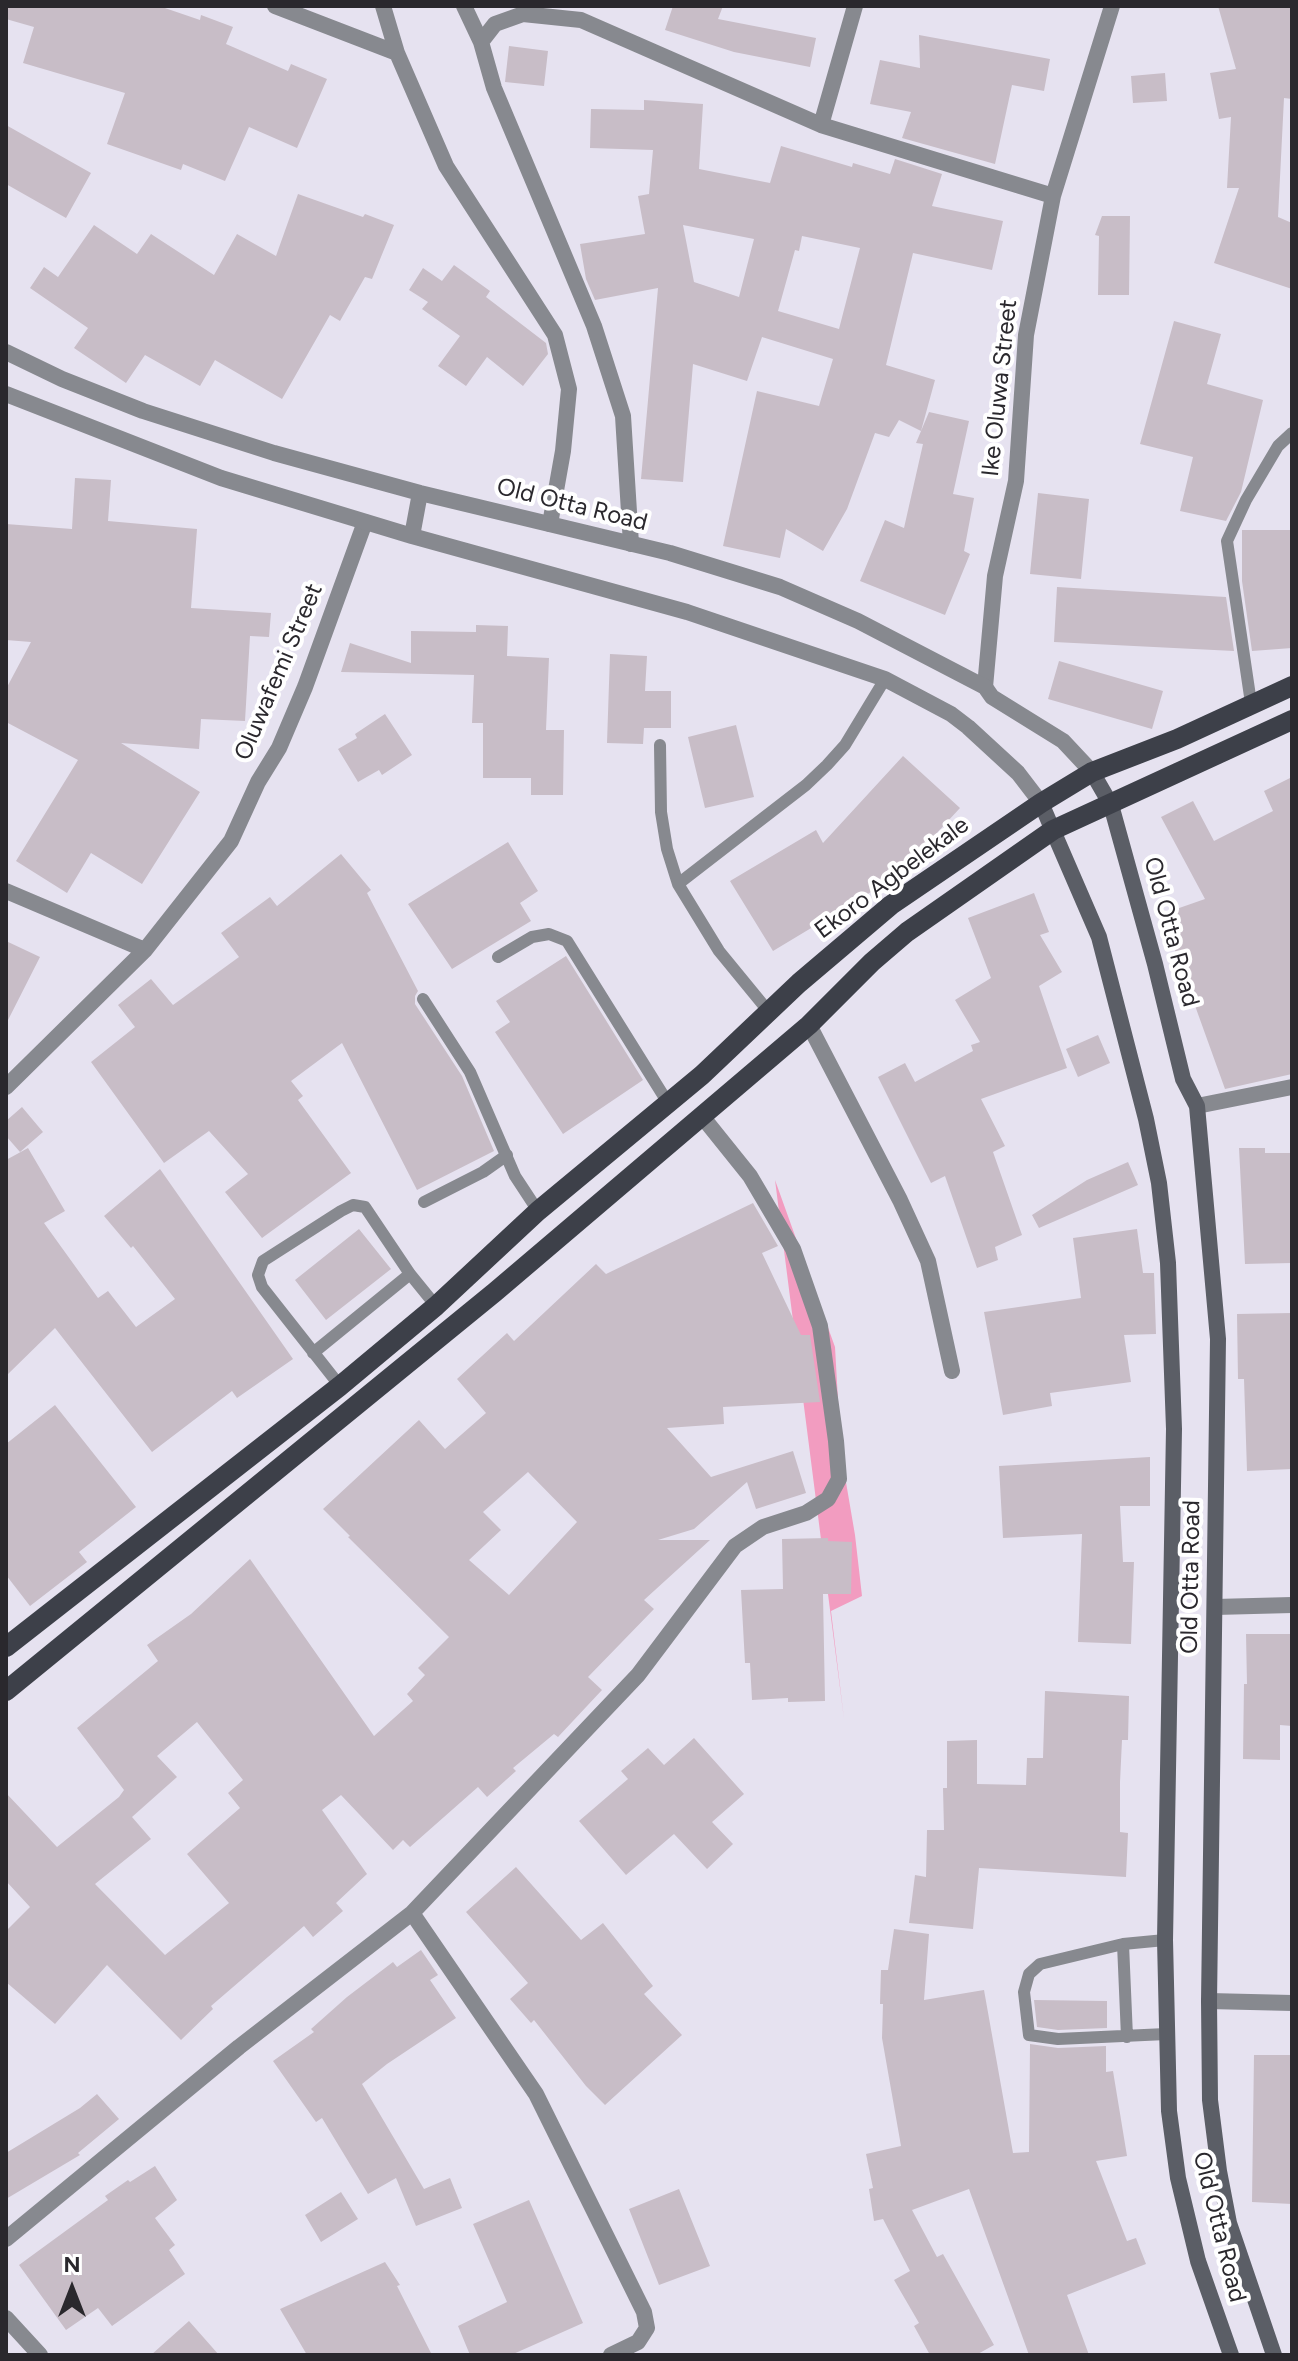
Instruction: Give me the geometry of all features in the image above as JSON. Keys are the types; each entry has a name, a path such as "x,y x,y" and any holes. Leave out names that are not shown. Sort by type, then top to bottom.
{"main road":[{"name":"Ekoro Agbelekale","path":"6,1647 340,1386 436,1306 538,1211 702,1075 811,973 891,905 1092,772 1177,739 1292,686"},
{"path":"6,1691 495,1292 809,1025 907,932 1053,830 1292,720"},
{"name":"Old Otta Road","path":"1092,772 1111,805 1183,1079 1197,1106 1218,1339 1210,2100 1229,2223 1274,2355"},
{"name":"Old Otta Road","path":"1041,803 1099,937 1159,1183 1168,1263 1174,1429 1165,1940 1169,2111 1178,2178 1198,2261 1231,2355"}],"street":[{"path":"275,6 397,53"},
{"path":"383,6 397,53 446,166 555,335 569,389 563,451 550,524"},
{"path":"464,6 481,42 494,88 594,326 623,416 631,544"},
{"path":"821,125 855,6"},
{"name":"Ike Oluwa Street","path":"985,687 995,576 1016,481 1026,335 1053,196 1112,6"},
{"path":"481,42 495,24 523,14 581,20 821,125 1053,196"},
{"name":"Old Otta Road","path":"6,352 62,379 143,411 274,453 420,493 670,553 780,587 858,621 985,687 992,697 1063,741 1092,772"},
{"path":"6,394 221,478 412,536 731,626 885,679 951,714 968,727 1018,773 1041,803"},
{"path":"412,536 420,493"},
{"name":"Oluwafemi Street","path":"6,1087 145,950 231,841 258,782 279,748 305,687 365,522"},
{"path":"6,891 145,950"},
{"path":"809,1025 900,1200 928,1261 952,1371"},
{"path":"1197,1106 1292,1087"},
{"path":"6,2239 239,2047 412,1913 638,1675 735,1546 763,1527 806,1513 828,1499 839,1479 820,1326 793,1249 750,1176 701,1115"},
{"path":"1215,1607 1292,1605"},
{"path":"412,1913 536,2094 644,2312 647,2328 638,2342 611,2355"},
{"path":"1209,2001 1292,2003"},
{"path":"6,2318 40,2355"}],"lane":[{"path":"1251,703 1227,541 1246,500 1278,446 1292,433"},
{"path":"678,884 806,785 827,765 845,745 885,679"},
{"path":"660,745 661,812 667,849 678,884 719,951 769,1012"},
{"path":"498,957 532,937 549,934 567,941 668,1103"},
{"path":"423,999 470,1072 515,1176 538,1211"},
{"path":"424,1202 483,1172 507,1155"},
{"path":"340,1386 262,1287 258,1275 263,1261 353,1205 365,1207 410,1274 436,1306"},
{"path":"313,1353 410,1274"},
{"path":"1165,1940 1123,1944 1040,1964 1029,1974 1024,1992 1029,2035 1058,2039 1166,2034"},
{"path":"1123,1944 1127,2037"}],"shaded area":[{"path":"775,1180 835,1347 841,1453 862,1596 831,1611 844,1719"}],"building":[{"path":"6,6 159,6 200,20 201,15 233,27 226,44 288,71 291,64 327,79 297,148 249,127 225,181 183,164 181,170 107,144 125,93 23,63 34,27 6,19"},
{"path":"673,6 723,6 718,19 816,38 810,67 734,52 665,30"},
{"path":"1218,6 1292,6 1292,99 1284,98 1278,217 1292,223 1292,289 1214,263 1239,188 1227,188 1231,117 1219,119 1210,73 1236,69"},
{"path":"919,35 1050,59 1044,91 1012,85 995,164 902,138 911,112 870,104 880,60 920,68"},
{"path":"509,46 548,51 544,86 505,82"},
{"path":"1165,73 1167,101 1133,103 1131,76"},
{"path":"644,100 703,104 699,169 770,183 781,146 852,167 853,163 890,174 895,159 942,174 932,206 1003,221 992,270 913,253 886,365 935,380 921,431 899,420 889,437 875,433 847,509 823,551 786,529 780,558 723,546 757,391 819,406 833,359 762,337 747,381 693,364 683,482 641,479 658,288 595,300 586,279 580,244 645,234 638,196 649,194 653,150 590,148 591,109 644,110","holes":["683,225 754,239 739,297 694,282","802,236 860,248 839,329 778,311 795,250 799,251"]},
{"path":"6,125 91,173 66,218 6,184"},
{"path":"298,194 394,225 372,279 365,277 340,321 330,315 282,399 215,360 200,386 145,355 126,383 74,348 88,328 30,288 44,267 58,277 94,225 137,254 151,234 214,275 237,234 276,256"},
{"path":"1102,216 1130,216 1129,295 1098,295 1099,236 1095,235"},
{"path":"454,265 490,291 486,297 546,343 548,354 523,386 487,357 466,386 438,366 460,336 422,309 428,302 409,290 423,268 442,281"},
{"path":"1174,321 1221,334 1207,384 1263,400 1241,492 1226,521 1180,511 1193,457 1140,444"},
{"path":"929,412 969,421 953,494 974,498 964,551 970,554 945,615 860,581 885,520 904,528 923,444 916,443"},
{"path":"75,478 111,480 108,521 197,529 191,608 271,613 269,637 250,636 245,721 201,719 199,749 121,743 200,792 142,884 91,853 67,893 16,861 78,760 6,722 6,689 31,642 6,640 6,524 72,529"},
{"path":"1038,493 1089,499 1081,579 1030,574"},
{"path":"1242,530 1292,530 1292,648 1252,651 1242,581"},
{"path":"1057,587 1226,597 1234,651 1054,642"},
{"path":"476,625 508,626 507,656 549,658 546,730 564,730 563,795 531,795 531,778 483,778 483,723 472,723 474,675 341,672 350,643 411,663 411,631 476,632"},
{"path":"610,654 647,656 645,691 671,691 671,728 644,728 643,744 607,743"},
{"path":"1059,661 1163,691 1152,729 1048,699"},
{"path":"385,714 412,755 382,775 379,770 358,782 338,749 357,738 355,734"},
{"path":"736,725 754,797 705,808 688,737"},
{"path":"903,756 960,808 881,893 876,889 773,951 730,881 816,830 823,843"},
{"path":"1292,777 1292,1074 1225,1089 1162,914 1205,899 1161,817 1193,801 1214,841 1273,811 1264,791"},
{"path":"508,842 538,891 520,903 531,921 452,969 408,904"},
{"path":"341,854 371,890 367,893 418,991 415,1004 462,1076 494,1151 417,1190 342,1043 291,1081 303,1096 298,1100 351,1173 262,1238 225,1192 248,1174 209,1131 164,1163 91,1062 135,1027 118,1005 151,979 173,1005 239,957 221,933 270,897 277,906"},
{"path":"1034,893 1049,932 1040,935 1062,972 1039,986 1067,1068 981,1099 1005,1146 993,1152 1022,1235 995,1247 998,1260 977,1268 945,1176 931,1183 878,1077 905,1063 915,1082 973,1051 971,1045 980,1042 955,1000 991,978 968,918"},
{"path":"6,941 40,957 6,1024"},
{"path":"566,956 643,1080 563,1134 495,1032 510,1022 496,1001"},
{"path":"1098,1035 1110,1063 1078,1077 1066,1049"},
{"path":"22,1107 43,1132 20,1152 6,1136 6,1121"},
{"path":"28,1148 65,1211 44,1223 98,1298 108,1291 136,1327 175,1299 133,1246 131,1248 104,1216 160,1169 293,1359 237,1398 232,1391 152,1452 55,1328 6,1376 6,1160"},
{"path":"1239,1148 1265,1148 1265,1153 1292,1153 1292,1263 1245,1264"},
{"path":"1128,1162 1138,1185 1039,1228 1032,1215 1087,1180"},
{"path":"753,1203 778,1246 762,1253 801,1335 810,1335 820,1402 723,1407 724,1424 667,1428 711,1477 793,1451 806,1493 756,1509 747,1482 694,1529 658,1540 710,1540 644,1600 654,1609 588,1677 602,1690 558,1737 554,1734 513,1768 516,1771 487,1797 478,1787 410,1847 403,1840 393,1850 341,1795 322,1810 367,1874 336,1903 343,1911 313,1937 304,1926 211,2006 213,2009 181,2040 107,1965 55,2024 6,1982 6,1931 30,1907 6,1881 6,1793 57,1847 119,1797 124,1790 77,1728 158,1661 147,1645 191,1614 250,1559 374,1736 413,1701 407,1694 425,1675 418,1668 449,1637 323,1509 419,1420 445,1449 486,1413 457,1379 507,1333 514,1341 596,1264 606,1274","holes":["528,1472 577,1522 509,1595 469,1560 501,1530 483,1512","197,1722 243,1780 228,1793 240,1808 187,1854 229,1903 165,1955 95,1884 151,1839 132,1817 177,1777 157,1756"]},
{"path":"359,1229 391,1269 326,1320 295,1280"},
{"path":"1137,1229 1143,1273 1154,1273 1156,1334 1124,1335 1131,1382 1050,1393 1052,1406 1003,1415 984,1312 1081,1298 1073,1238"},
{"path":"1292,1313 1292,1469 1247,1471 1244,1379 1238,1379 1237,1314"},
{"path":"55,1405 136,1507 79,1552 87,1562 30,1606 6,1575 6,1444"},
{"path":"1150,1457 1150,1506 1120,1506 1123,1562 1134,1562 1131,1644 1078,1642 1082,1534 1003,1538 999,1466"},
{"path":"828,1538 828,1541 852,1542 851,1594 823,1594 825,1701 788,1702 788,1698 752,1700 750,1663 745,1663 741,1590 783,1589 782,1539"},
{"path":"1246,1634 1292,1634 1292,1726 1280,1725 1280,1760 1243,1759"},
{"path":"1045,1691 1129,1696 1128,1740 1122,1740 1120,1782 1120,1832 1128,1833 1126,1877 979,1868 973,1929 909,1923 915,1875 926,1877 927,1830 944,1830 943,1788 947,1788 947,1741 977,1740 977,1784 1026,1785 1027,1758 1043,1758"},
{"path":"694,1738 744,1794 712,1822 733,1844 707,1869 674,1834 626,1875 579,1821 628,1779 621,1771 648,1748 664,1765"},
{"path":"516,1867 581,1940 603,1923 653,1986 644,1994 682,2035 605,2105 586,2086 534,2020 531,2023 510,1999 528,1983 466,1912"},
{"path":"894,1929 929,1934 924,2000 984,1990 1013,2153 1029,2152 1030,2044 1058,2048 1106,2046 1106,2072 1113,2071 1127,2156 1096,2161 1127,2241 1136,2238 1146,2264 1067,2295 1089,2355 1029,2355 969,2189 912,2210 937,2257 943,2254 994,2345 976,2355 930,2355 914,2326 919,2323 894,2280 910,2271 883,2219 874,2221 869,2189 873,2188 866,2154 901,2146 882,2038 883,2004 880,2004 881,1970 888,1970"},
{"path":"421,1950 438,1975 430,1980 456,2018 362,2084 424,2189 450,2178 462,2208 416,2226 396,2178 368,2194 322,2118 316,2122 273,2061 314,2032 311,2029 347,1997 393,1962 397,1967"},
{"path":"1034,2000 1107,2001 1107,2028 1058,2030 1037,2027"},
{"path":"1254,2055 1292,2055 1292,2204 1252,2202"},
{"path":"97,2094 119,2119 78,2153 80,2155 6,2199 6,2153 80,2108"},
{"path":"155,2166 177,2200 155,2218 175,2245 169,2250 185,2274 112,2326 98,2308 66,2330 19,2265 108,2200 105,2196"},
{"path":"679,2189 710,2266 659,2285 629,2209"},
{"path":"341,2192 358,2219 321,2242 305,2215"},
{"path":"529,2200 583,2323 511,2355 470,2355 458,2326 507,2302 473,2224"},
{"path":"385,2262 400,2285 397,2286 432,2355 307,2355 280,2309"},
{"path":"189,2321 219,2355 151,2355"}]}
